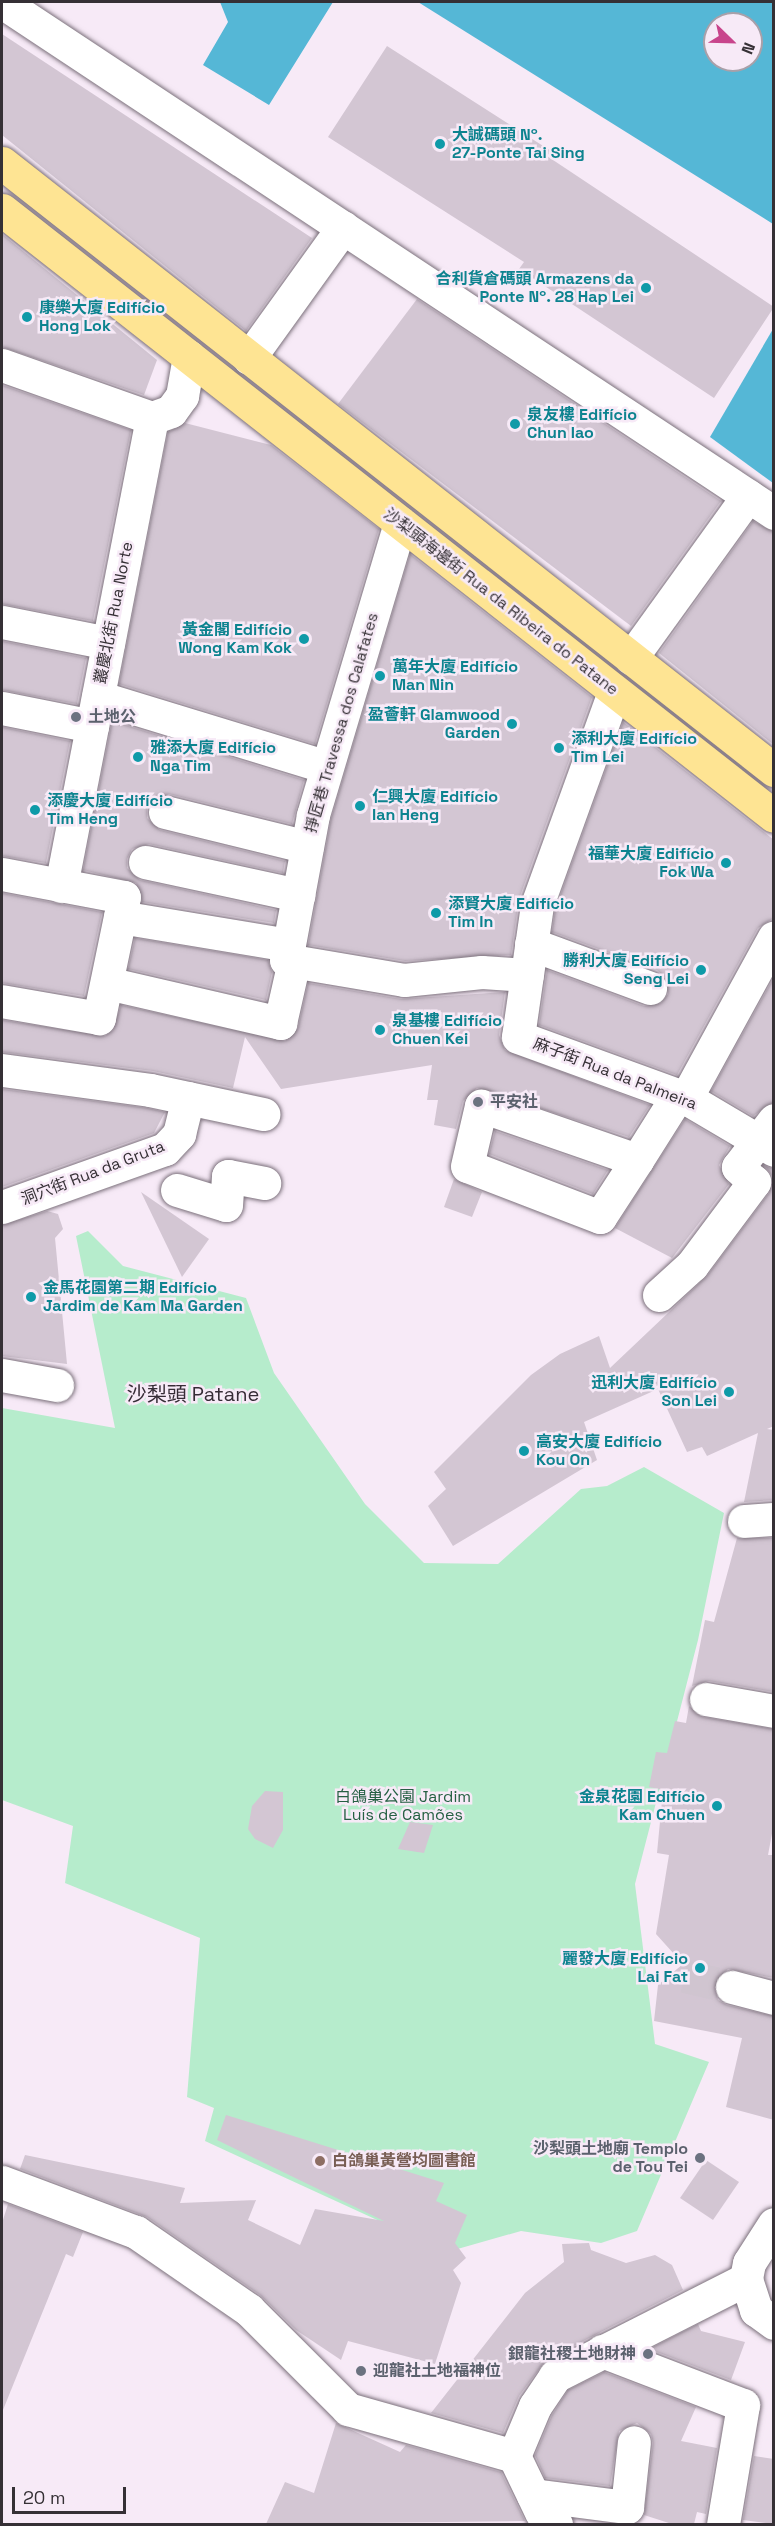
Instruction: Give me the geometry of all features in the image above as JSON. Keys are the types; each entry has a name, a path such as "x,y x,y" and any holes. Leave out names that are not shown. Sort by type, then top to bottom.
{"main road":[{"path":"2,163 774,770"},
{"name":"沙梨頭海邊街 Rua da Ribeira do Patane","path":"2,210 774,816"}],"street":[{"path":"2,2 761,504 631,658"},
{"path":"249,358 343,227"},
{"path":"2,364 152,418 171,411 183,396 189,357"},
{"name":"叢慶北街 Rua Norte","path":"61,886 152,418"},
{"name":"掙匠巷 Travessa dos Calafates","path":"107,983 280,1023 307,847 327,767 400,523"},
{"path":"2,622 108,643"},
{"path":"529,960 537,905 614,692"},
{"path":"2,708 95,711 327,767"},
{"path":"165,812 307,847"},
{"path":"145,862 298,895"},
{"path":"2,874 61,886 122,907 290,955 404,980 482,972 529,960 650,988"},
{"path":"2,1001 99,1018 122,907"},
{"path":"637,1160 481,1106 467,1166 600,1217 682,1096 774,937"},
{"name":"麻子街 Rua da Palmeira","path":"529,960 518,1037 682,1096 769,1137"},
{"path":"2,1070 188,1098 263,1114"},
{"name":"洞穴街 Rua da Gruta","path":"2,1207 165,1149 179,1134 188,1098"},
{"path":"659,1295 692,1265 754,1182 738,1167 769,1137"},
{"path":"177,1190 226,1205 228,1176 264,1183"},
{"path":"2,1375 57,1384"},
{"path":"706,1699 774,1711"},
{"path":"732,1988 774,1998"},
{"path":"2,2182 136,2232 249,2310 348,2409 514,2456 541,2512 556,2524"},
{"path":"774,2224 749,2263 747,2288 756,2310 774,2323"},
{"path":"514,2456 535,2406 555,2376 602,2351 747,2288"},
{"path":"602,2351 743,2405 723,2524"},
{"path":"533,2495 627,2507 634,2442"}],"green space":[{"name":"白鴿巢公園 Jardim Luís de Camões","path":"88,1231 123,1266 246,1298 274,1373 365,1504 424,1563 498,1564 581,1489 607,1486 644,1467 724,1513 698,1640 635,1884 655,2044 709,2062 637,2231 601,2243 521,2231 447,2252 205,2141 214,2108 187,2097 200,1938 65,1883 73,1826 2,1800 2,1408 115,1428 76,1236"}],"water":[{"path":"220,2 333,2 269,105 203,65 228,22"},
{"path":"418,2 773,2 773,224"},
{"path":"773,329 773,483 710,437"}],"building":[{"path":"2,34 312,238 246,331 2,135"},
{"path":"387,46 551,151 547,156 774,307 714,398 519,269 524,262 328,137"},
{"path":"2,234 157,360 144,395 2,347"},
{"path":"417,299 721,501 631,626 338,404"},
{"path":"2,385 131,430 93,621 2,604"},
{"path":"185,423 271,445 379,529 315,744 119,684 168,432"},
{"path":"753,521 774,532 774,745 659,653"},
{"path":"410,554 592,697 519,899 511,955 405,961 308,945 331,819"},
{"path":"2,641 86,658 77,704 2,690"},
{"path":"112,721 304,780 292,824 169,794 152,799 147,808 147,818 160,830 285,861 283,873 149,844 132,849 127,859 127,868 140,880 276,910 274,923 142,902 136,883 83,870"},
{"path":"623,722 774,840 774,918 758,928 677,1075 539,1025 547,970 644,1006 661,1003 668,994 665,977 657,970 552,932 555,910"},
{"name":"添慶大廈 Edifício Tim Heng","path":"2,727 70,741 46,863 2,856"},
{"path":"2,893 102,912 84,996 2,983"},
{"path":"135,938 268,960 272,972 266,1000 128,969"},
{"path":"774,977 774,1102 753,1116 711,1091"},
{"path":"308,983 401,999 505,992 499,1035 505,1050 650,1105 629,1137 477,1088 463,1101 456,1129 434,1125 438,1100 427,1100 432,1065 281,1089 245,1037 233,1088 153,1071 2,1052 2,1020 105,1036 113,1030 121,1005 285,1041 298,1028"},
{"path":"2,1089 165,1112 154,1133 2,1187"},
{"path":"685,1119 730,1146 719,1165 729,1184 672,1258 615,1228"},
{"path":"495,1131 608,1170 593,1194 489,1154"},
{"path":"765,1166 774,1169 774,1426 767,1429 774,1430 774,1500 744,1502 758,1433 707,1456 702,1447 687,1452 658,1389 584,1422 597,1460 453,1546 428,1506 446,1489 434,1472 531,1375 560,1354 599,1336 610,1368 707,1276 769,1193 772,1176"},
{"path":"454,1179 482,1192 472,1217 444,1207"},
{"path":"141,1192 209,1239 182,1277"},
{"name":"金馬花園第二期 Edifício Jardim de Kam Ma Garden","path":"47,1211 58,1214 63,1229 55,1238 67,1364 2,1356 2,1225"},
{"path":"737,1538 774,1538 774,1692 709,1681 692,1686 705,1620 714,1622"},
{"path":"689,1706 703,1717 774,1729 774,1823 768,1855 774,1855 774,1978 728,1969 714,1983 718,2000 727,2005 774,2016 774,2120 726,2107 742,2038 654,2021 658,1985 683,1964 656,1934 669,1855 657,1853 663,1790 649,1787 656,1752 667,1753 675,1721 686,1723"},
{"path":"265,1791 283,1792 283,1830 273,1848 255,1839 248,1829 252,1806"},
{"path":"410,1822 433,1825 424,1853 398,1849"},
{"path":"226,2115 444,2183 436,2201 467,2215 455,2243 466,2258 453,2270 461,2283 435,2364 348,2341 341,2360 296,2330 260,2295 147,2217 20,2169 25,2155 185,2188 180,2203 256,2200 248,2220 300,2245 315,2209 384,2221 217,2140"},
{"path":"706,2160 739,2182 713,2220 680,2198"},
{"path":"8,2204 83,2232 73,2257 66,2254 3,2410 2,2223"},
{"path":"589,2243 591,2250 626,2263 655,2255 672,2265 683,2290 546,2360 519,2396 503,2433 431,2413 525,2293 564,2262 562,2244"},
{"path":"698,2324 701,2331 745,2342 731,2380 649,2349"},
{"path":"604,2372 696,2407 681,2441 717,2448 706,2514 697,2512 694,2524 672,2524 644,2515 653,2443 651,2434 637,2423 619,2431 610,2486 545,2478 535,2455 552,2415 568,2390"},
{"path":"336,2423 400,2452 406,2445 501,2472 525,2521 266,2524 285,2482 314,2493"},
{"path":"754,2456 774,2459 774,2524 743,2520"}],"tunnel":[{"path":"684,1976 732,1987"}],"place":[{"name":"大誠碼頭 Nº. 27-Ponte Tai Sing","path":"440,144"},
{"name":"合利貨倉碼頭 Armazens da Ponte Nº. 28 Hap Lei","path":"646,288"},
{"name":"康樂大廈 Edifício Hong Lok","path":"27,317"},
{"name":"泉友樓 Edifício Chun Iao","path":"515,424"},
{"name":"黃金閣 Edifício Wong Kam Kok","path":"304,639"},
{"name":"萬年大廈 Edifício Man Nin","path":"380,676"},
{"name":"土地公","path":"76,717"},
{"name":"盈薈軒 Glamwood Garden","path":"512,724"},
{"name":"添利大廈 Edifício Tim Lei","path":"559,748"},
{"name":"雅添大廈 Edifício Nga Tim","path":"138,757"},
{"name":"仁興大廈 Edifício Ian Heng","path":"360,806"},
{"name":"添慶大廈 Edifício Tim Heng","path":"35,810"},
{"name":"福華大廈 Edifício Fok Wa","path":"726,863"},
{"name":"添賢大廈 Edifício Tim In","path":"436,913"},
{"name":"勝利大廈 Edifício Seng Lei","path":"701,970"},
{"name":"泉基樓 Edifício Chuen Kei","path":"380,1030"},
{"name":"平安社","path":"478,1102"},
{"name":"金馬花園第二期 Edifício Jardim de Kam Ma Garden","path":"31,1297"},
{"name":"迅利大廈 Edifício Son Lei","path":"729,1392"},
{"name":"高安大廈 Edifício Kou On","path":"524,1451"},
{"name":"金泉花園 Edifício Kam Chuen","path":"717,1806"},
{"name":"麗發大廈 Edifício Lai Fat","path":"700,1968"},
{"name":"沙梨頭土地廟 Templo de Tou Tei","path":"700,2158"},
{"name":"白鴿巢黃營均圖書館","path":"320,2161"},
{"name":"銀龍社稷土地財神","path":"648,2354"},
{"name":"迎龍社土地福神位","path":"361,2371"}],"district":[{"name":"沙梨頭 Patane","path":"193,1394"}]}
